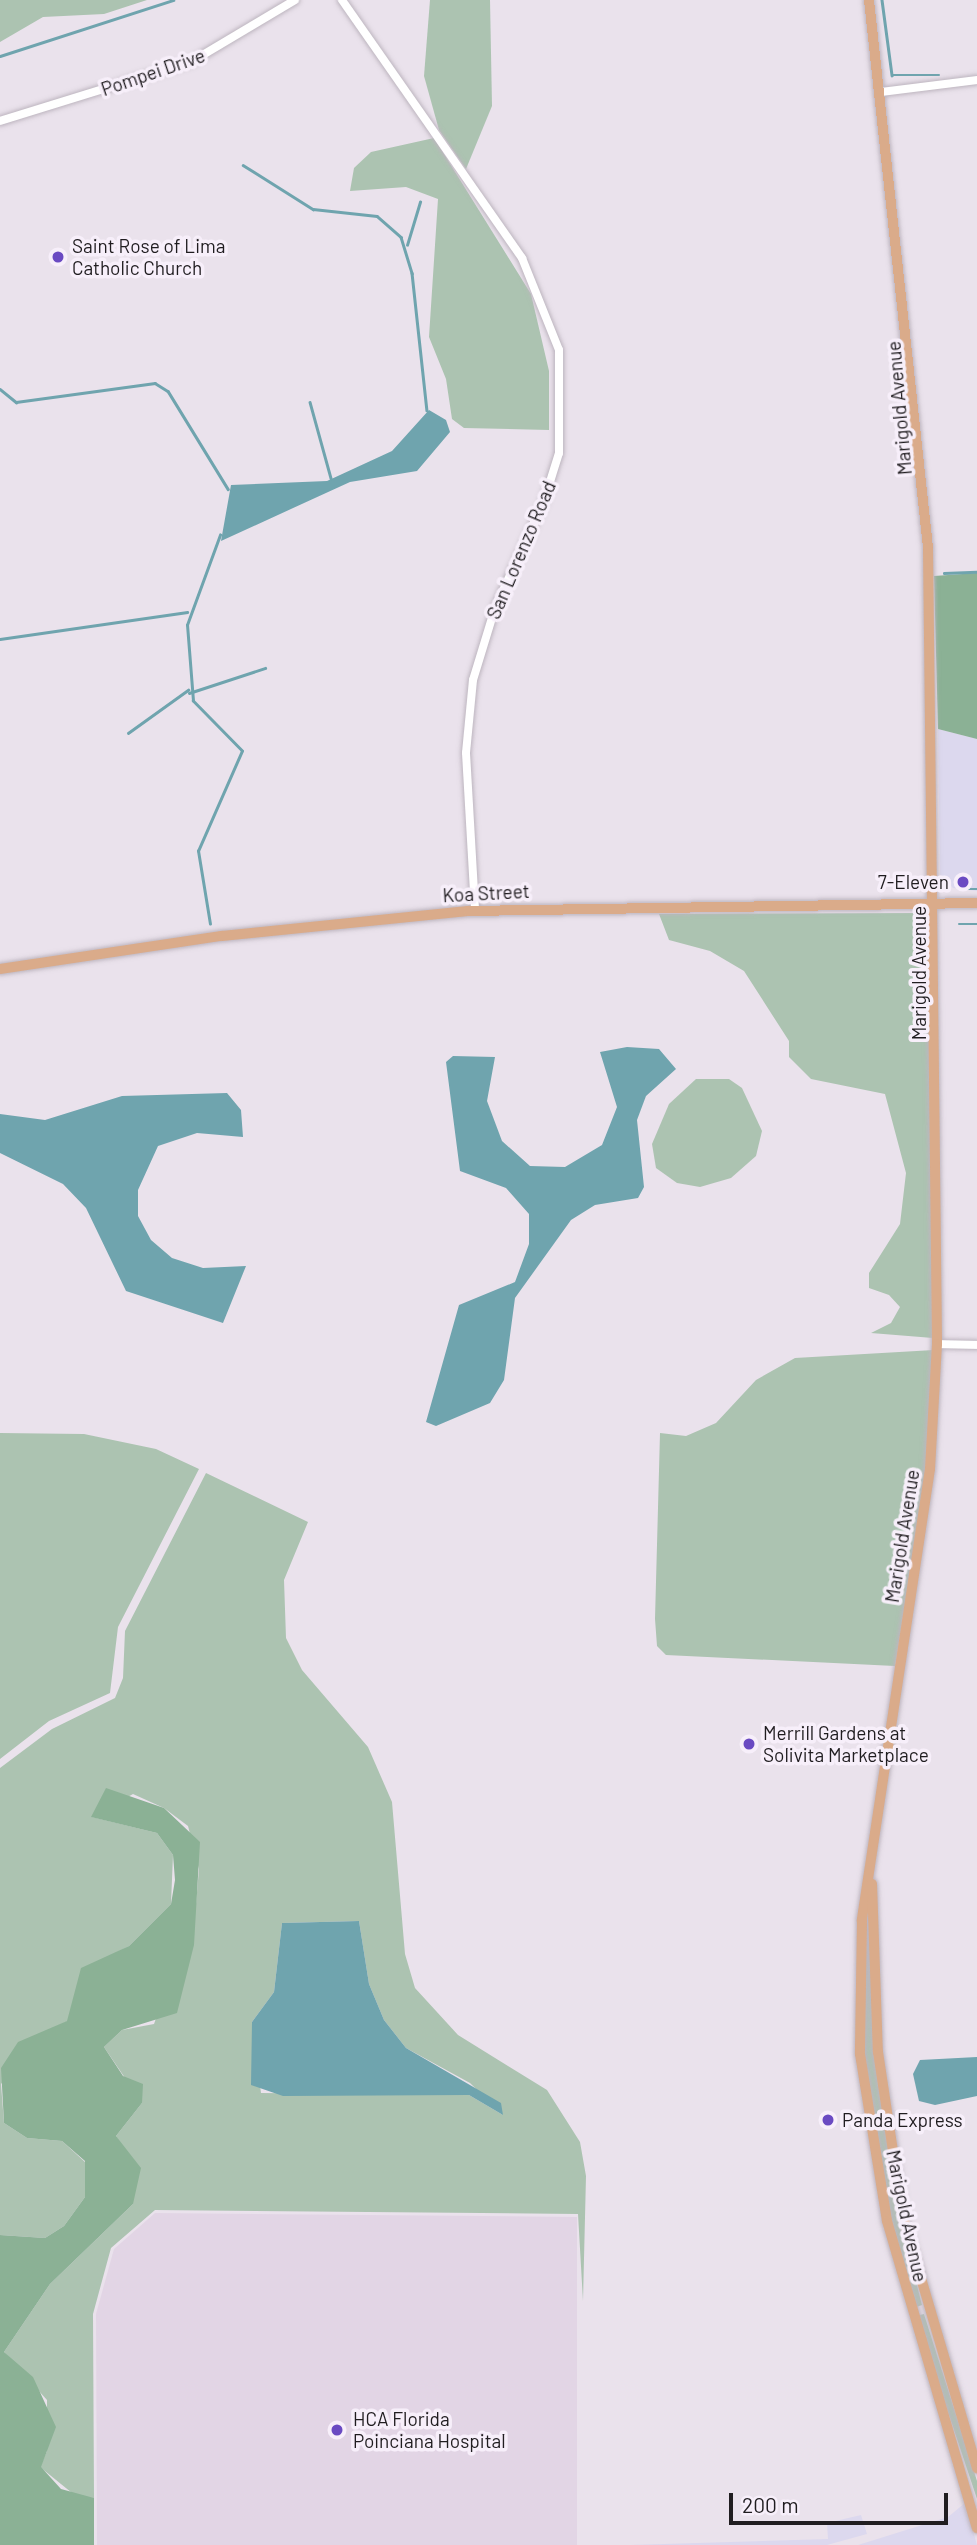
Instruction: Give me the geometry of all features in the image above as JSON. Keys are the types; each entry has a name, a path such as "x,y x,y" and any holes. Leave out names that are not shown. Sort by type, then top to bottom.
{"main road":[{"name":"Marigold Avenue","path":"870,0 925,495 936,903 937,1344 930,1469 871,1860 859,1987 869,2124 911,2313 977,2528"},
{"name":"Koa Street","path":"0,969 260,931 475,911 977,903"},
{"name":"Marigold Avenue","path":"871,1860 878,2052 903,2217 977,2468"}],"street":[{"name":"Pompei Drive","path":"0,121 191,62 295,0"},
{"name":"San Lorenzo Road","path":"342,0 522,258 559,351 559,453 487,628 470,699 466,753 475,911"},
{"path":"881,92 977,80"},
{"path":"937,1344 977,1345"}],"shaded area":[{"path":"938,729 977,739 977,891 953,888 940,875"},
{"name":"HCA Florida Poinciana Hospital","path":"155,2213 577,2217 577,2545 97,2545 96,2314 114,2249"},
{"path":"965,2503 977,2545 858,2545 948,2517"},
{"path":"861,2515 867,2534 827,2545 630,2545 828,2539 827,2523"}],"green space":[{"path":"0,0 147,0 104,14 43,17 0,42"},
{"path":"430,0 490,0 492,106 466,169 439,130 424,76"},
{"path":"434,138 531,294 549,371 549,430 464,428 452,419 446,379 429,337 438,199 406,187 350,191 354,168 371,152"},
{"path":"977,573 977,739 938,729 934,576"},
{"path":"932,913 933,1338 871,1333 891,1323 900,1307 889,1295 869,1288 869,1273 900,1224 906,1173 885,1094 811,1079 789,1057 789,1041 744,971 710,951 669,940 659,914"},
{"path":"696,1079 729,1079 742,1088 762,1131 756,1156 731,1178 700,1187 677,1183 656,1168 652,1144 669,1104"},
{"path":"934,1350 927,1468 895,1666 666,1655 657,1646 655,1619 660,1433 686,1436 716,1423 756,1380 795,1358"},
{"path":"0,1433 84,1434 156,1449 199,1469 118,1627 110,1693 49,1721 0,1759"},
{"path":"206,1473 308,1522 284,1580 286,1638 302,1670 368,1747 392,1802 405,1954 415,1988 458,2035 547,2090 580,2142 586,2176 583,2301 578,2214 155,2210 111,2248 93,2314 94,2498 77,2497 40,2467 47,2451 47,2400 4,2352 50,2284 133,2204 130,2161 116,2136 142,2103 104,2047 122,2030 154,2024 196,1904 199,1869 188,1826 164,1808 133,1794 92,1817 157,1833 173,1855 171,1904 129,1946 89,1967 68,2021 47,2031 1,2084 4,2123 27,2138 62,2141 85,2162 85,2197 64,2226 45,2238 0,2235 0,1768 52,1729 115,1698 123,1678 125,1631","holes":["359,1921 369,1984 384,2020 406,2048 470,2083 503,2115 469,2095 261,2093 252,2022 274,1992 282,1923"]},
{"path":"106,1788 164,1808 200,1842 194,1945 177,2013 122,2030 104,2047 123,2076 143,2084 142,2103 116,2136 141,2168 133,2204 50,2284 4,2352 33,2377 56,2427 41,2467 61,2489 94,2498 94,2545 0,2545 0,2235 45,2238 64,2226 85,2197 85,2161 62,2141 27,2138 4,2123 1,2068 18,2042 67,2021 81,1968 129,1946 171,1904 175,1880 173,1855 157,1833 91,1817"},
{"path":"868,1900 875,2052 900,2218 922,2305 914,2308 891,2220 863,2053"},
{"path":"924,2314 977,2481 977,2499 916,2316"}],"water":[{"path":"429,410 446,420 450,432 417,471 350,482 221,541 231,485 327,481 392,451"},
{"path":"627,1047 659,1049 676,1069 646,1096 637,1120 644,1187 638,1198 595,1205 571,1220 515,1298 504,1380 490,1403 436,1426 426,1422 459,1305 515,1282 529,1244 529,1214 506,1188 460,1171 446,1062 453,1056 495,1057 487,1101 502,1141 530,1166 565,1167 602,1145 617,1107 600,1052"},
{"path":"227,1093 241,1110 243,1137 197,1133 158,1146 138,1190 138,1216 151,1240 172,1258 203,1268 246,1266 223,1323 126,1291 86,1208 63,1184 0,1153 0,1114 45,1120 122,1096"},
{"path":"359,1921 369,1984 384,2020 406,2048 501,2103 503,2115 469,2095 283,2096 251,2085 252,2022 274,1992 282,1923"},
{"path":"977,2057 977,2096 935,2105 919,2101 913,2074 920,2060"}],"waterway":[{"path":"0,56 173,0"},
{"path":"882,0 892,75 939,75"},
{"path":"243,165 313,209 377,216 401,237 412,273 427,410"},
{"path":"407,245 420,202"},
{"path":"0,389 16,402 155,383 168,391 228,489"},
{"path":"310,402 331,478"},
{"path":"210,924 198,851 242,751 193,701 187,625 220,535"},
{"path":"944,573 977,572"},
{"path":"0,639 187,612"},
{"path":"189,693 265,668"},
{"path":"128,733 188,690"},
{"path":"965,889 977,889"},
{"path":"959,924 977,924"}],"place":[{"name":"Saint Rose of Lima Catholic Church","path":"58,257"},
{"name":"7-Eleven","path":"963,882"},
{"name":"Merrill Gardens at Solivita Marketplace","path":"749,1744"},
{"name":"Panda Express","path":"828,2120"},
{"name":"HCA Florida Poinciana Hospital","path":"337,2430"}]}
